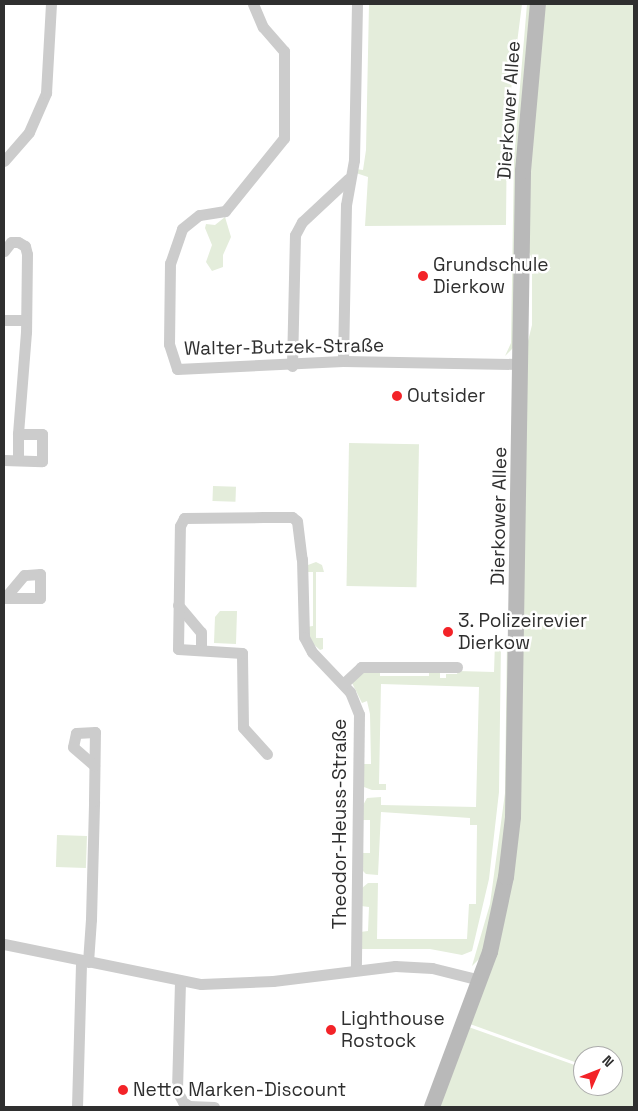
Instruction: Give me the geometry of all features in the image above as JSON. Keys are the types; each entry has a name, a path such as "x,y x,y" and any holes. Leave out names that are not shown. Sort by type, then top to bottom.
{"main road":[{"name":"Dierkower Allee","path":"432,1107 480,980 501,905 514,817 524,162 538,4"}],"street":[{"path":"4,161 29,132 46,93 51,4"},
{"name":"Walter-Butzek-Straße","path":"253,4 263,27 284,51 284,138 225,211 199,214 182,228 170,263 169,344 177,369 292,366 343,361 521,364"},
{"path":"343,361 348,180 354,160 357,4"},
{"path":"292,366 295,235 302,222 348,180"},
{"path":"4,251 11,242 25,246 26,320 18,460"},
{"path":"4,320 26,320"},
{"path":"4,460 42,461 42,434 18,434"},
{"name":"Theodor-Heuss-Straße","path":"267,754 243,727 242,653 178,650 180,526 184,518 292,518 299,526 299,549 302,559 304,637 312,652 354,698 359,714 356,969"},
{"path":"178,605 201,632 201,650"},
{"path":"343,684 361,668 457,667"},
{"path":"77,1107 94,765"},
{"path":"4,944 180,982 245,984 356,969 414,966 480,980"},
{"path":"180,982 177,1091 184,1105 214,1107"}],"green space":[{"path":"369,4 522,4 507,121 506,225 365,226 368,177 356,173 356,169 363,170 366,150"},
{"path":"527,4 531,4 517,156 513,348 505,356 511,343 514,157"},
{"path":"543,4 634,4 634,1107 432,1107 463,1025 573,1064 573,1096 623,1096 623,1046 573,1046 573,1061 470,1024 504,922 528,341 532,325 532,259 526,245 531,107"},
{"path":"225,217 231,237 223,255 223,267 212,271 206,262 212,245 205,228 206,224 215,225"},
{"path":"349,443 419,444 416,587 347,586"},
{"path":"213,486 236,487 235,502 212,501"},
{"path":"316,562 322,565 324,572 316,572 316,638 323,638 323,649 320,650 311,642 306,627 313,626 313,572 306,572 308,565"},
{"path":"220,611 237,611 236,644 214,643 215,617"},
{"path":"507,638 511,642 509,794 503,856 482,956 472,966 490,904 505,793"},
{"path":"495,642 501,642 499,792 489,879 472,951 462,955 430,949 361,949 360,932 368,931 369,907 361,906 362,888 368,883 378,883 377,939 467,939 469,904 476,904 477,825 470,825 470,818 381,812 378,875 366,874 363,871 361,853 370,853 370,820 362,820 362,807 367,798 381,797 381,805 476,807 479,687 381,684 379,784 386,784 386,790 372,790 364,787 362,783 363,764 371,764 370,714 367,701 362,703 351,681 355,674 380,669 380,676 429,676 429,670 440,671 440,678 446,678 446,674 457,674 458,671 494,672"},
{"path":"57,835 87,836 86,868 56,867"}],"place":[{"name":"Grundschule Dierkow","path":"423,276"},
{"name":"Outsider","path":"397,396"},
{"name":"3. Polizeirevier Dierkow","path":"448,632"},
{"name":"Lighthouse Rostock","path":"331,1030"},
{"name":"Netto Marken-Discount","path":"123,1090"}]}
